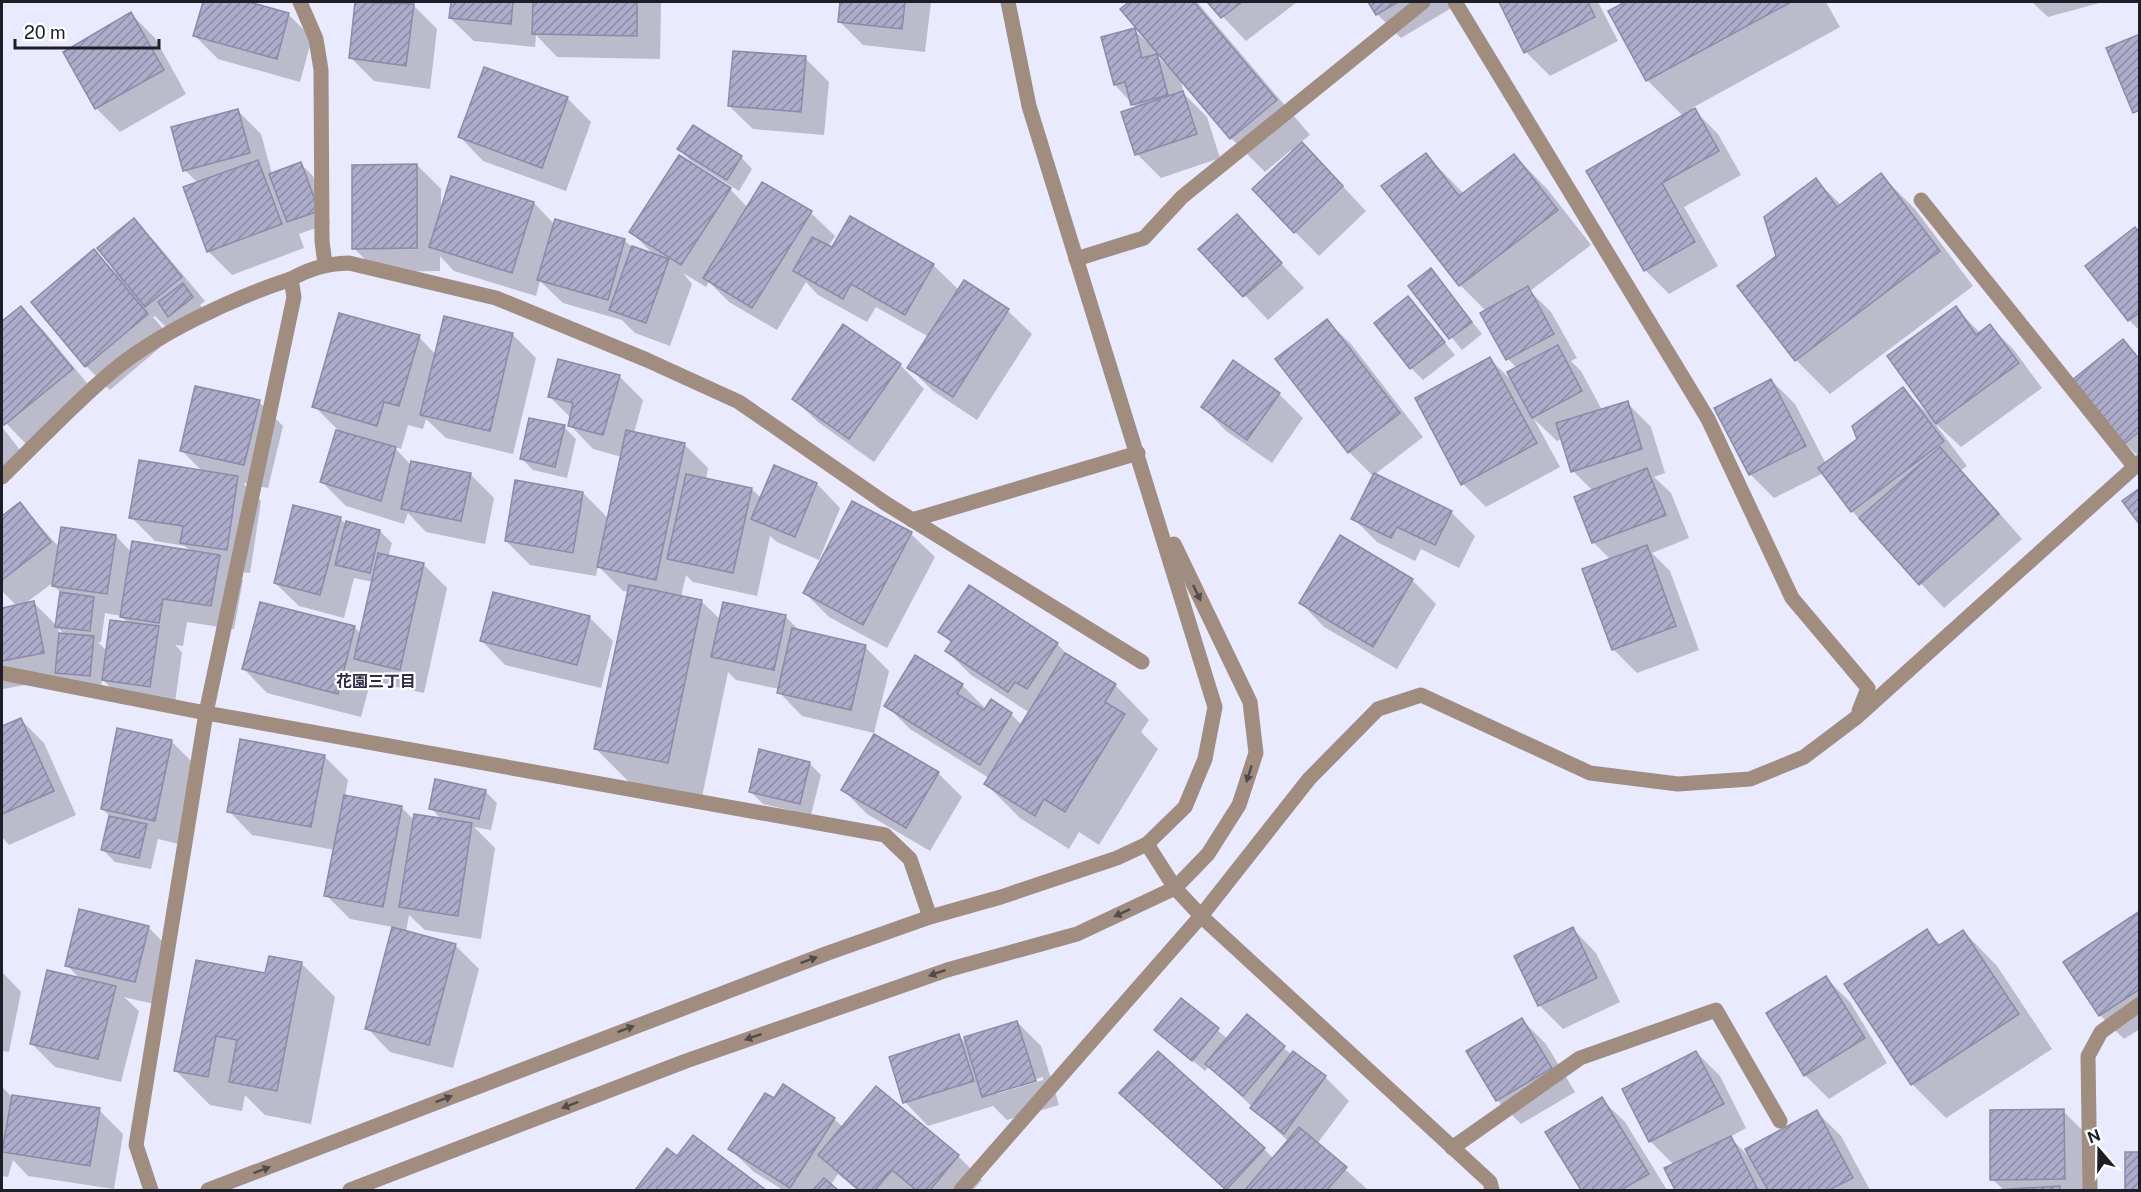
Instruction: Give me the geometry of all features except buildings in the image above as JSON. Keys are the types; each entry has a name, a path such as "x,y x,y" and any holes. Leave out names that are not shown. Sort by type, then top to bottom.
{"street":[{"path":"300,2 316,39 321,70 322,241 325,264"},
{"path":"214,1190 640,1023 930,916 1001,897 1117,858 1147,844 1185,807 1205,759 1215,707 1154,502 1029,106 1008,2"},
{"path":"1076,259 1144,238 1182,197 1423,2"},
{"path":"1455,2 1708,419 1792,598 1868,688 1857,717"},
{"path":"961,1191 1201,916 1309,780 1378,709 1421,695 1590,773 1678,784 1750,779 1804,757 1857,717 2137,464 1921,200"},
{"path":"2,477 110,373 162,338 248,293 291,279 325,264 349,263 496,298 647,360 739,402 912,520 1142,662"},
{"path":"151,1191 136,1145 206,713 294,297 291,279"},
{"path":"912,520 1138,453"},
{"path":"350,1191 696,1057 947,970 1077,934 1175,888 1208,854 1239,805 1256,753 1250,702 1154,502"},
{"path":"2,673 206,713 885,835 910,859 930,916"},
{"path":"1147,844 1175,888 1201,916 1490,1182 1491,1191"},
{"path":"2090,1191 2088,1056 2101,1032 2139,1004"},
{"path":"1452,1148 1580,1058 1716,1010 1780,1121"}],"district":[{"name":"花園三丁目","path":"376,681"}]}
